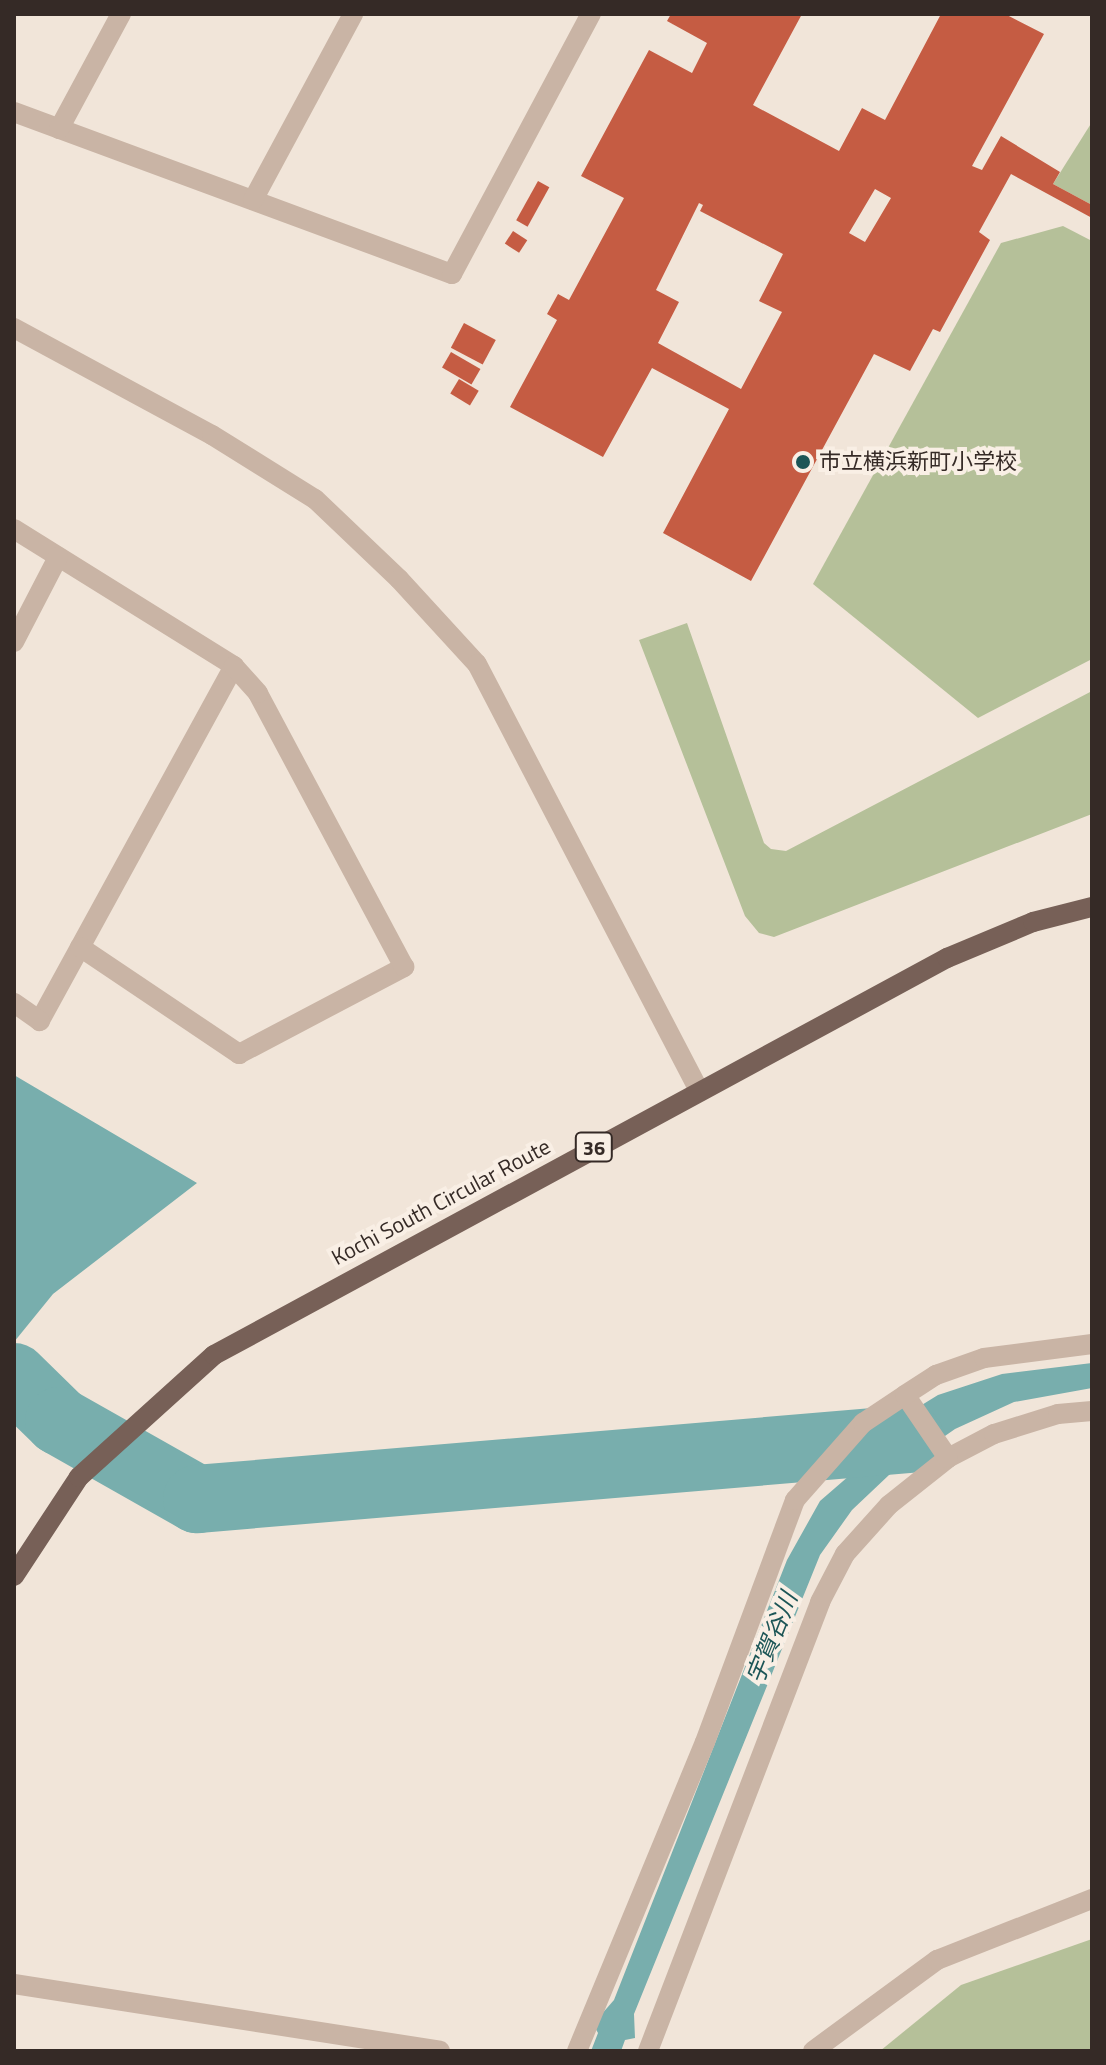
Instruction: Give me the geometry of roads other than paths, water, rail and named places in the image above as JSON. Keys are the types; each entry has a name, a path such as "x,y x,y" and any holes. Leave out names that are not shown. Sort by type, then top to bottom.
{"main road":[{"name":"Kochi South Circular Route","path":"14,1576 79,1477 214,1355 272,1320 947,958 1033,922 1092,907"}],"street":[{"path":"59,129 121,14"},
{"path":"253,200 353,14"},
{"path":"14,112 452,274 591,14"},
{"path":"14,328 212,435 315,499 399,579 477,664 699,1091"},
{"path":"14,529 234,666 258,693 404,967 239,1054 80,947"},
{"path":"14,642 58,557"},
{"path":"14,1003 40,1021 234,666"},
{"path":"577,2051 705,1742 795,1500 824,1463 863,1423 908,1400 936,1375 984,1358 1092,1344"},
{"path":"908,1400 944,1452"},
{"path":"648,2051 820,1602 845,1554 889,1505 944,1452 1058,1414 1092,1411"},
{"path":"813,2051 937,1960 1092,1899"},
{"path":"14,1984 440,2051"}],"water":[{"path":"14,1075 197,1183 53,1294 14,1342"},
{"name":"宇賀谷川","path":"1092,1363 1092,1388 1014,1402 955,1429 889,1475 852,1510 820,1555 634,2014 635,2038 625,2040 621,2051 591,2051 598,2033 593,2024 614,2000 787,1560 820,1501 857,1469 842,1458 876,1424 886,1427 938,1395 1002,1374"}],"waterway":[{"path":"14,1377 59,1421 197,1499 910,1439"}],"place":[{"name":"市立横浜新町小学校","path":"803,462"}]}
